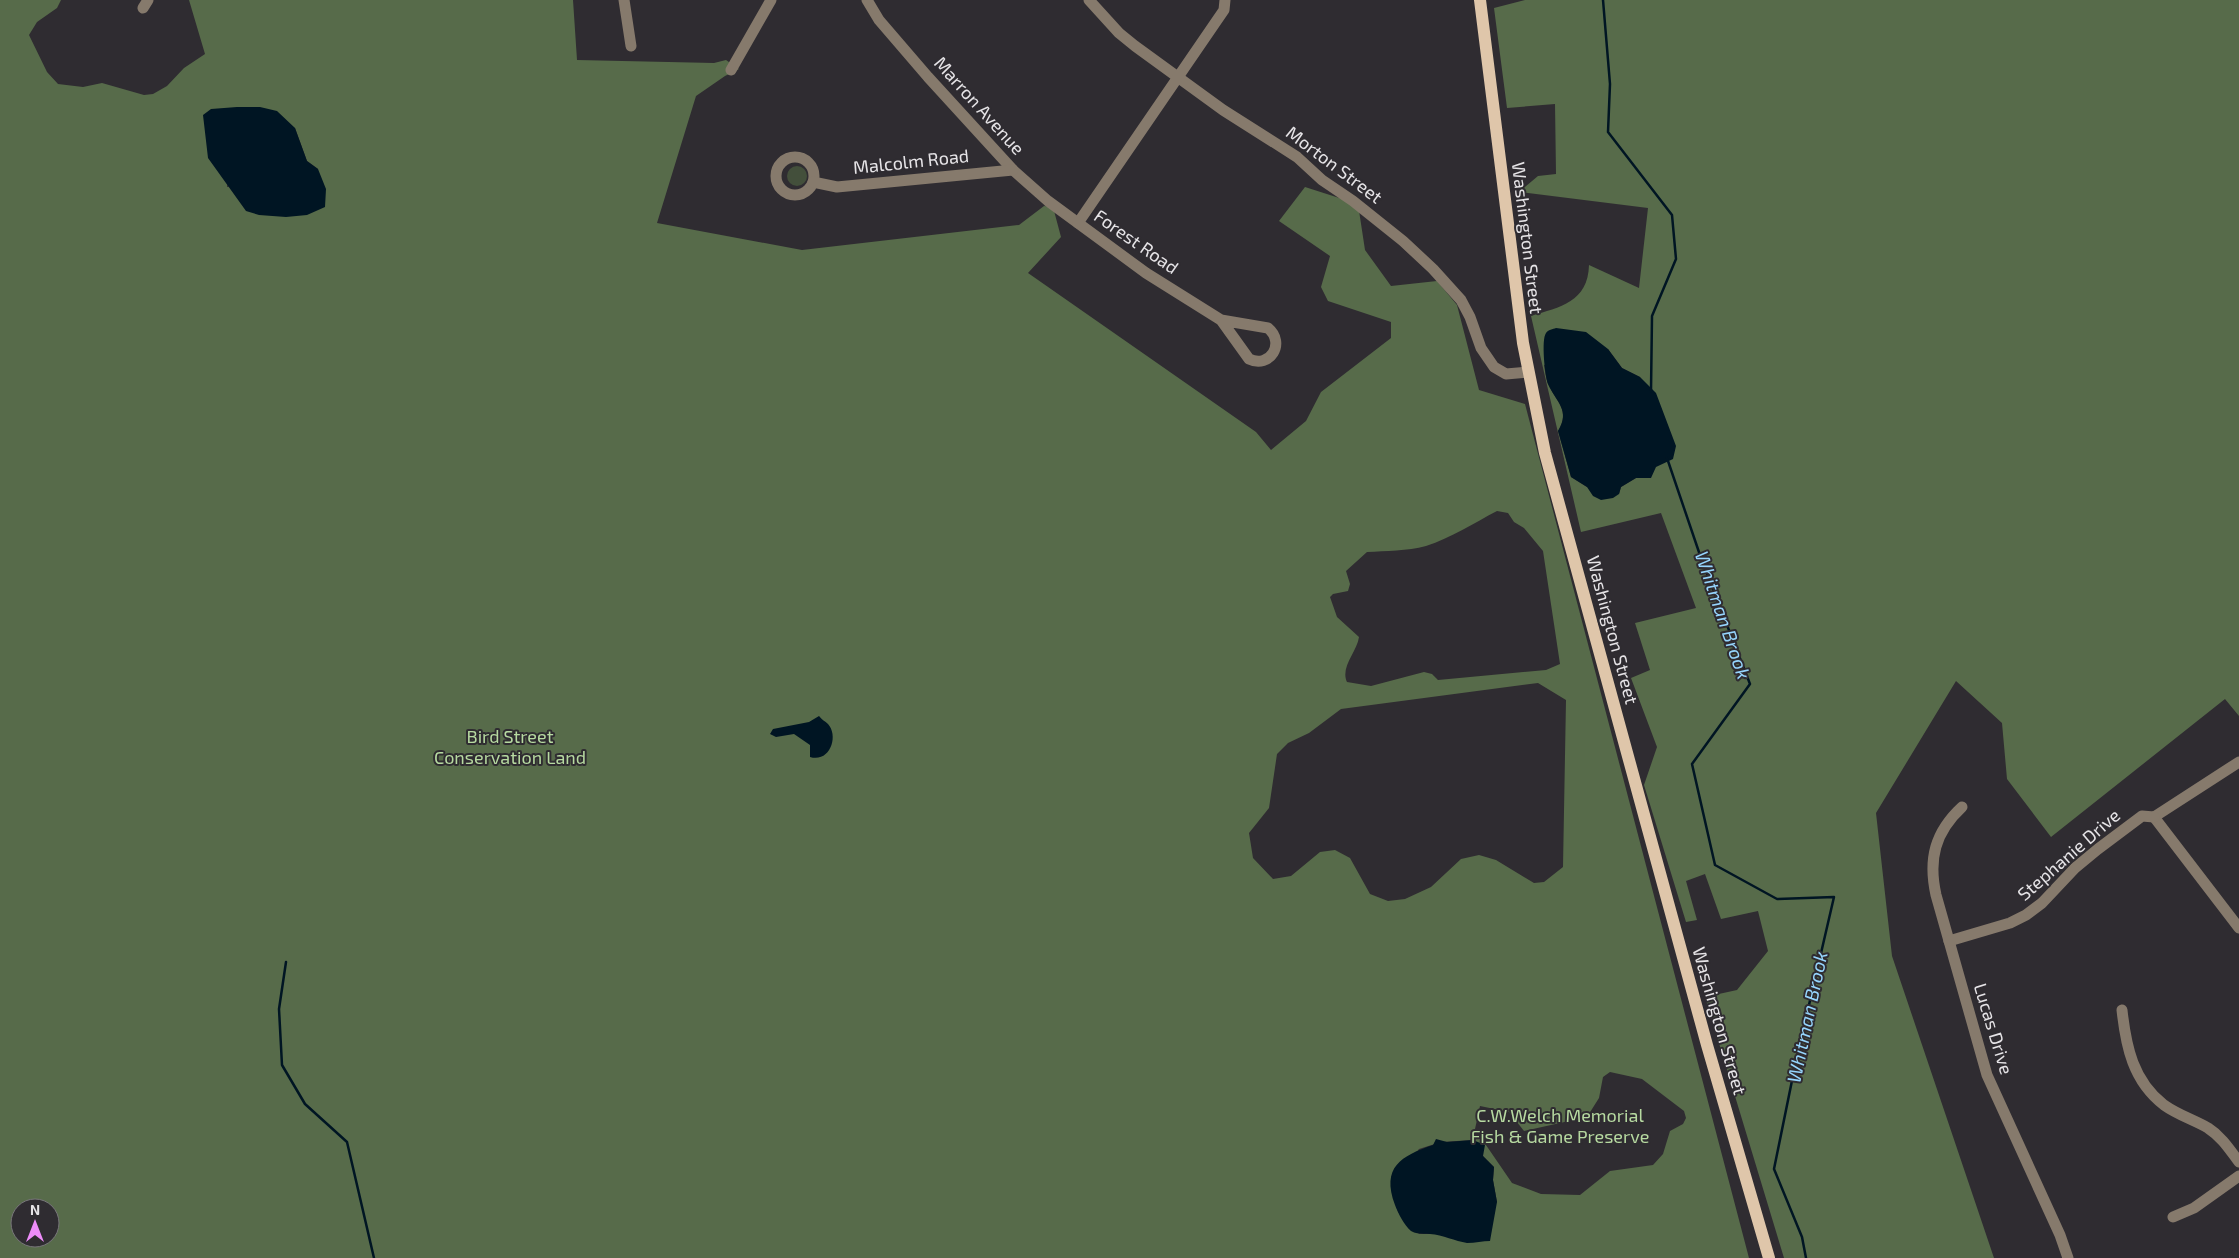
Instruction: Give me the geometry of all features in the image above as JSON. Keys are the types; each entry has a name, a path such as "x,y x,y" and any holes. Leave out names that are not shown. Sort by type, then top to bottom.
{"main road":[{"name":"Washington Street","path":"1480,0 1528,372 1545,453 1704,1035 1769,1258"}],"street":[{"path":"624,0 631,46"},
{"path":"731,70 771,0"},
{"name":"Marron Avenue","path":"867,0 879,20 1013,170 1048,201 1078,223"},
{"name":"Morton Street","path":"1089,0 1118,33 1223,110 1297,157 1322,180 1353,201 1403,241 1457,294 1468,311 1484,353 1494,367 1506,374 1528,372"},
{"name":"Forest Road","path":"1222,320 1249,359 1256,362 1264,361 1273,354 1276,340 1268,328 1222,320 1146,273 1078,223 1224,10 1227,1"},
{"name":"Malcolm Road","path":"813,182 837,187 1013,170"},
{"name":"Stephanie Drive","path":"1948,941 2010,923 2026,915 2042,903 2075,868 2142,816 2154,817 2239,762"},
{"name":"Lucas Drive","path":"1962,806 1942,829 1934,854 1932,867 1933,882 1987,1075 2056,1226 2068,1258"},
{"path":"2154,817 2239,928"},
{"path":"2122,1010 2129,1055 2142,1081 2165,1106 2219,1136 2239,1162"},
{"path":"2173,1217 2199,1205 2239,1176"}],"green space":[{"name":"Bird Street Conservation Land","path":"0,0 61,0 57,8 37,22 29,35 47,72 58,84 83,87 102,83 144,95 153,94 167,86 184,68 205,54 189,0 573,0 577,60 714,63 726,60 739,69 725,76 696,96 657,223 802,250 1019,225 1044,206 1053,207 1061,237 1028,273 1256,432 1271,450 1306,421 1321,392 1391,338 1391,322 1328,301 1321,287 1330,256 1279,221 1305,187 1358,204 1365,250 1391,286 1437,281 1457,305 1479,390 1525,404 1749,1258 0,1258","holes":["237,107 295,128 307,161 318,169 227,187","1497,511 1508,513 1514,522 1524,528 1543,551 1560,664 1546,670 1438,680 1432,674 1424,672 1371,686 1347,682 1345,676 1347,665 1359,637 1337,617 1330,597 1333,594 1348,591 1350,584 1346,571 1367,552 1404,550 1426,546 1453,535","1538,683 1566,700 1563,867 1544,882 1534,883 1496,860 1479,855 1461,859 1431,887 1405,899 1388,901 1370,894 1350,858 1335,850 1320,852 1291,876 1273,879 1253,858 1249,833 1269,808 1277,754 1288,743 1309,733 1341,709","1610,1072 1642,1079 1684,1111 1686,1118 1683,1124 1670,1131 1663,1154 1653,1165 1610,1171 1580,1195 1541,1194 1512,1183 1475,1129 1480,1106 1509,1112 1524,1131 1587,1117 1599,1098 1603,1077","1473,1140 1483,1156 1494,1167 1493,1180 1497,1202 1430,1234 1419,1234 1398,1212 1391,1186 1419,1149 1441,1142"]},
{"path":"1525,0 2239,0 2239,716 2225,699 2051,837 2007,779 2002,723 1956,681 1876,813 1892,956 1994,1258 1784,1258 1705,997 1737,990 1768,951 1758,911 1721,919 1705,874 1686,881 1697,920 1686,922 1644,785 1657,747 1631,678 1650,670 1635,623 1696,608 1661,513 1581,532 1531,316 1562,306 1578,295 1584,287 1589,265 1639,288 1648,208 1519,192 1538,176 1556,174 1555,104 1507,108 1494,8","holes":["1608,349 1622,368 1640,377 1651,478 1636,478 1621,487 1619,494 1587,487 1571,477 1558,431 1562,424 1563,412 1548,384 1544,365"]},
{"path":"797,166 804,169 807,176 804,183 797,186 790,183 787,176 790,169"}],"water":[{"path":"260,107 277,111 295,128 307,161 318,169 326,189 325,207 307,215 286,217 259,215 246,211 208,158 203,115 211,109"},
{"path":"1556,328 1586,332 1608,349 1622,368 1640,377 1656,393 1676,446 1673,459 1656,467 1651,478 1636,478 1621,487 1619,494 1613,498 1601,500 1593,496 1587,487 1571,477 1558,431 1562,424 1563,412 1548,384 1545,366 1546,333"},
{"path":"819,716 828,724 833,735 831,747 823,756 817,758 810,757 810,745 794,734 776,737 770,734 773,729 809,722"},
{"path":"1436,1139 1447,1142 1473,1140 1485,1145 1483,1156 1494,1167 1493,1180 1497,1202 1490,1241 1467,1243 1435,1235 1416,1233 1408,1228 1400,1215 1391,1192 1392,1172 1403,1159 1433,1145"}],"waterway":[{"name":"Whitman Brook","path":"1603,0 1610,84 1608,132 1672,215 1676,259 1652,316 1651,391"},
{"name":"Whitman Brook","path":"1667,458 1702,561 1750,684 1692,764 1715,865 1777,899 1834,897 1796,1061 1774,1169 1802,1237 1806,1258"},
{"path":"286,962 279,1009 282,1065 305,1104 347,1142 374,1258"}],"park label":[{"name":"C.W.Welch Memorial Fish & Game Preserve","path":"1560,1126"}]}
